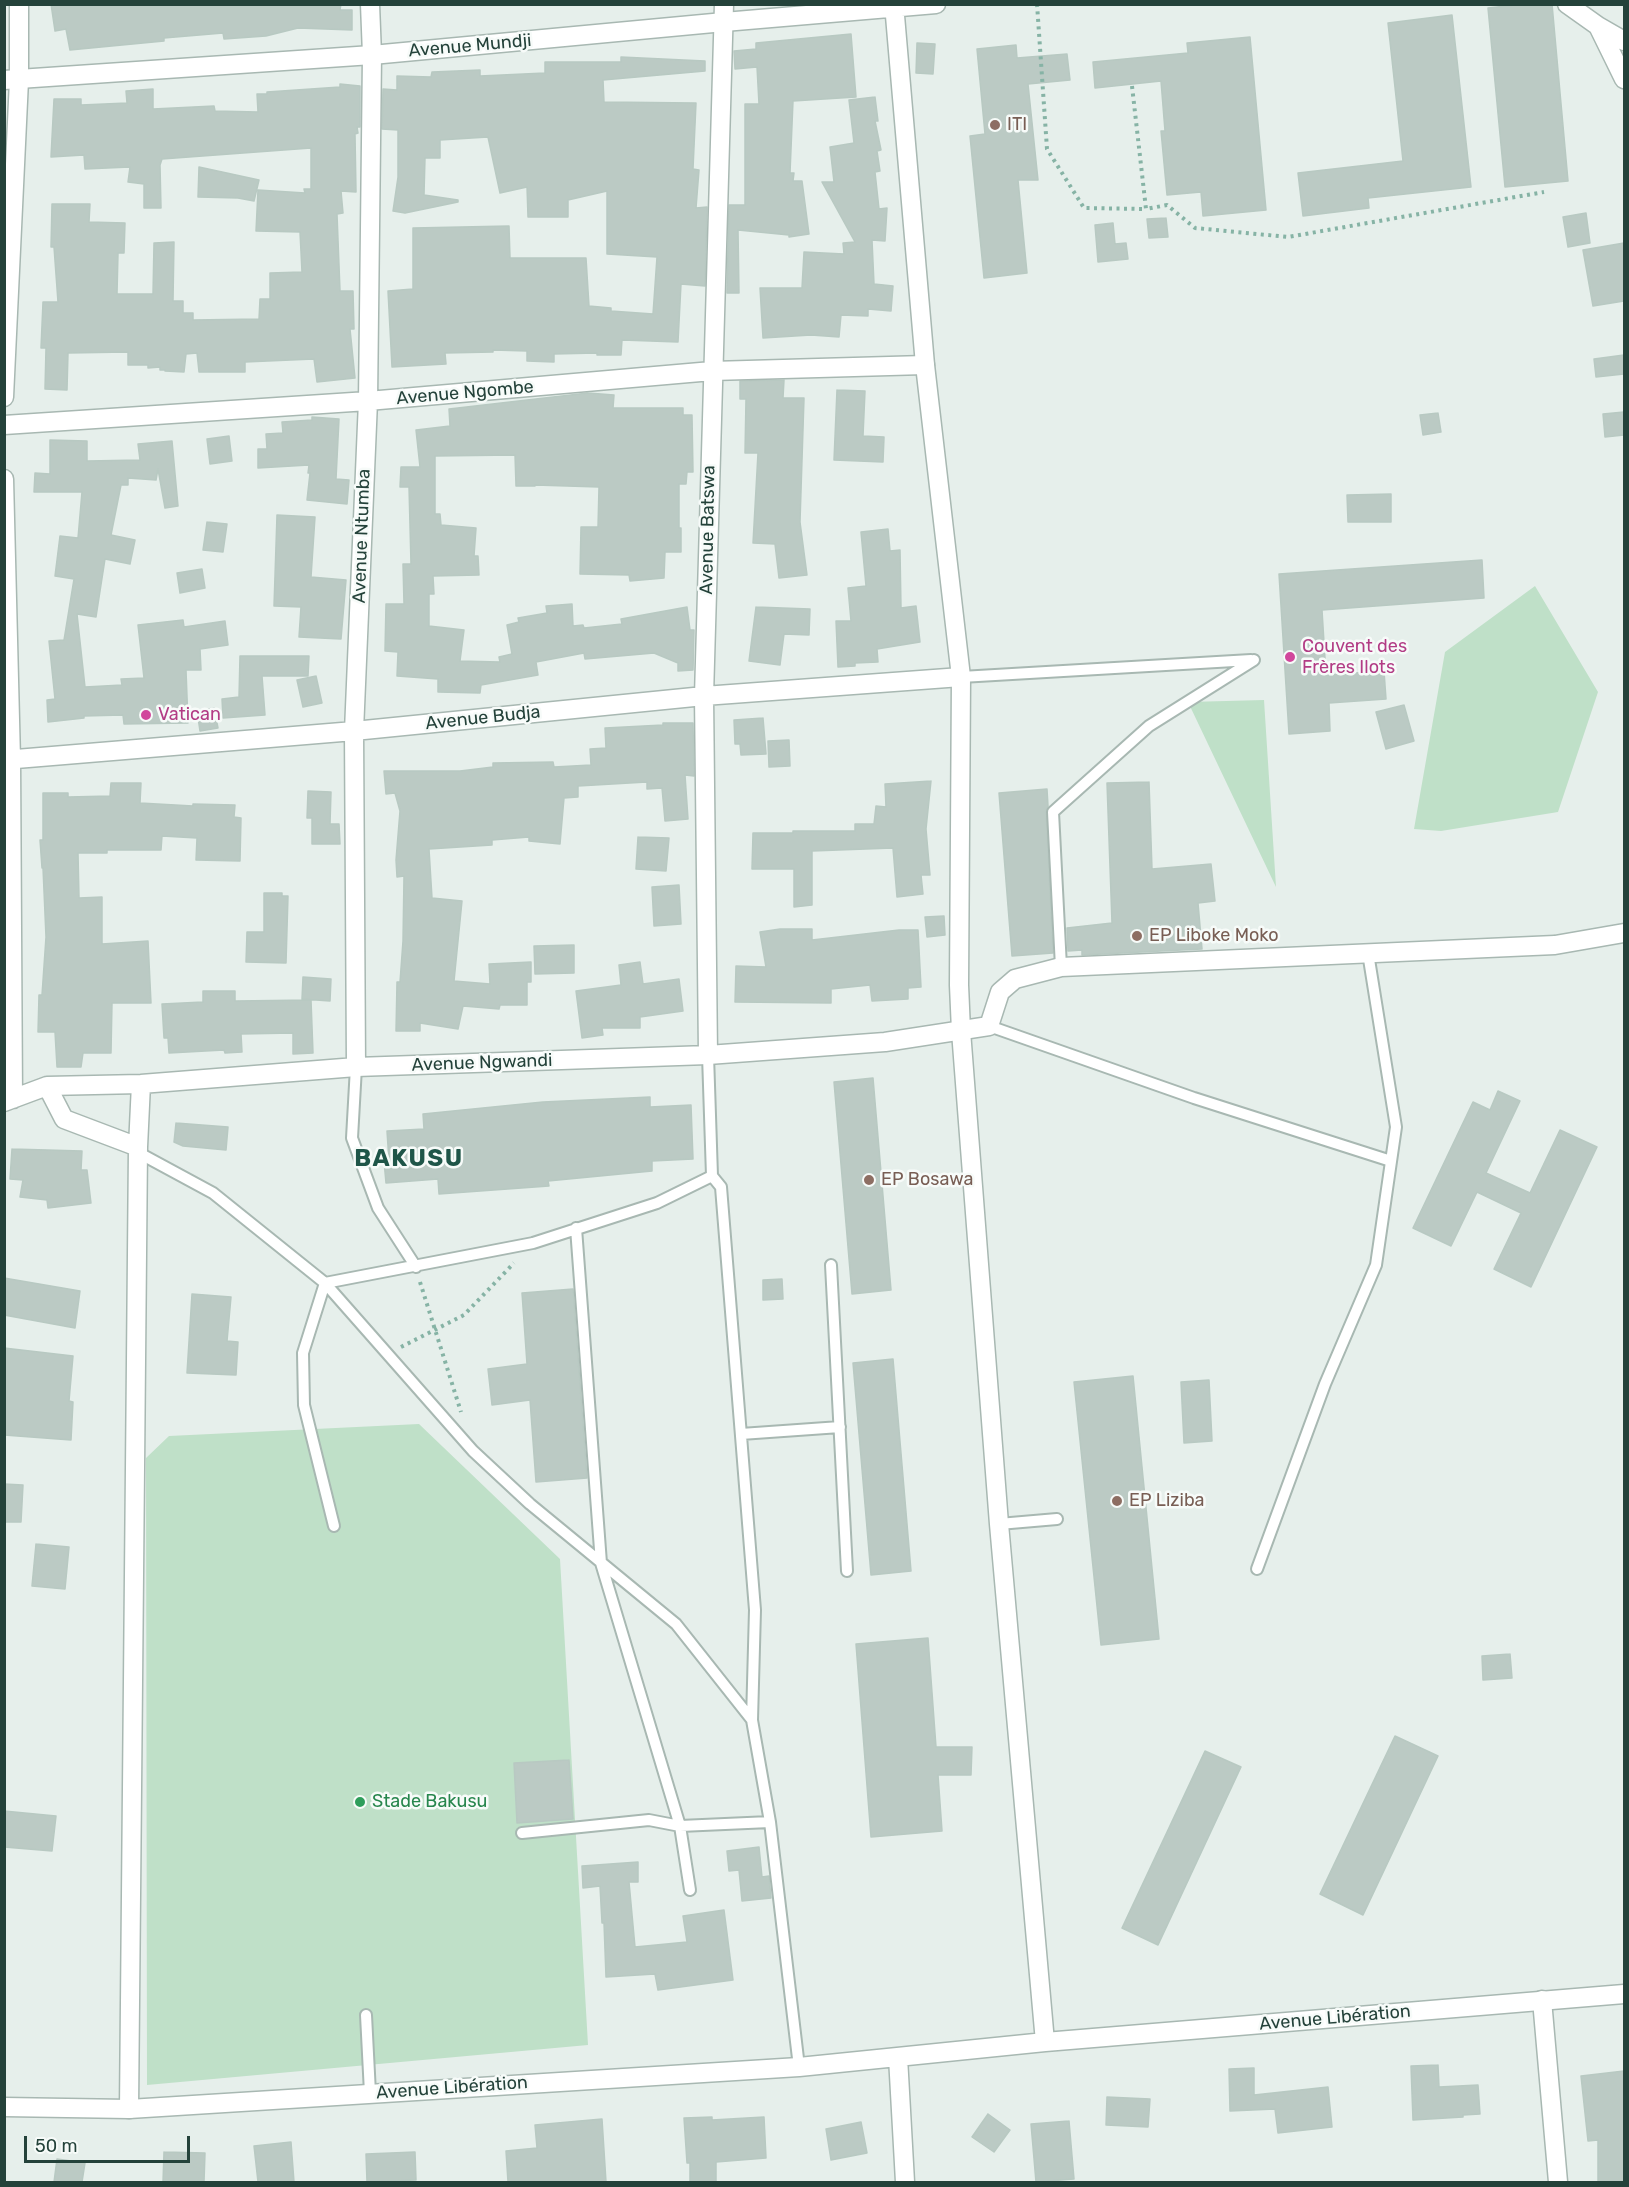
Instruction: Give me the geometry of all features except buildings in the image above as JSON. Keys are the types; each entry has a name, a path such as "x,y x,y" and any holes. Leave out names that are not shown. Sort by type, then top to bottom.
{"street":[{"path":"4,398 11,80 19,4"},
{"name":"Avenue Ntumba","path":"356,1067 354,730 368,401 372,55 370,4"},
{"name":"Avenue Mundji","path":"11,80 372,55 724,13 936,4"},
{"path":"1567,4 1624,41"},
{"path":"894,6 925,365 961,677 959,985 961,1030 999,1524 1045,2042"},
{"name":"Avenue Batswa","path":"708,1055 704,696 724,13"},
{"path":"1598,26 1624,79"},
{"name":"Avenue Ngombe","path":"4,425 368,401 712,371 925,365"},
{"path":"4,479 9,1101"},
{"name":"Avenue Budja","path":"8,760 354,730 704,696 961,677"},
{"path":"989,1026 1000,992 1014,979 1061,967 1555,945 1624,933"},
{"name":"Avenue Ngwandi","path":"9,1101 47,1086 141,1084 356,1067 708,1055 885,1042 989,1026"},
{"path":"129,2109 138,1147 141,1084"},
{"path":"47,1086 63,1119 138,1147"},
{"name":"Avenue Libération","path":"4,2107 129,2109 799,2067 1045,2042 1624,1994"},
{"path":"1542,2000 1558,2182"},
{"path":"898,2056 905,2182"}],"lane":[{"path":"961,677 1254,660 1149,726 1053,812 1061,967"},
{"path":"1257,1569 1325,1384 1376,1265 1396,1127 1368,953"},
{"path":"989,1026 1194,1098 1391,1161"},
{"path":"708,1055 712,1176 721,1187 756,1610 752,1720 770,1822 799,2067"},
{"path":"356,1067 352,1138 378,1208 416,1267"},
{"path":"138,1147 139,1153 213,1193 325,1283 473,1451 530,1504 676,1624 752,1720"},
{"path":"325,1283 533,1243 657,1203 712,1176"},
{"path":"576,1228 601,1563 680,1826 690,1890"},
{"path":"831,1265 847,1571"},
{"path":"325,1283 303,1353 304,1405 334,1526"},
{"path":"741,1434 840,1427"},
{"path":"999,1524 1057,1519"},
{"path":"522,1833 649,1820 680,1826 770,1822"},
{"path":"366,2015 370,2093"}],"path":[{"path":"1037,4 1047,149 1084,208 1146,209 1167,205 1195,228 1288,237 1544,192"},
{"path":"1132,86 1146,209"},
{"path":"387,1353 436,1331 464,1315 533,1243"},
{"path":"416,1267 463,1418"}],"green space":[{"path":"1535,586 1598,692 1558,812 1441,831 1414,829 1445,652"},
{"path":"1264,700 1276,887 1188,702"},
{"name":"Stade Bakusu","path":"419,1424 560,1559 588,2045 147,2085 146,1458 169,1436"}],"place":[{"name":"ITI","path":"995,125"},
{"name":"Couvent des Frères Ilots","path":"1290,657"},
{"name":"Vatican","path":"146,715"},
{"name":"EP Liboke Moko","path":"1137,936"},
{"name":"EP Bosawa","path":"869,1180"},
{"name":"EP Liziba","path":"1117,1501"},
{"name":"Stade Bakusu","path":"360,1802"}],"district":[{"name":"BAKUSU","path":"409,1159"}]}
